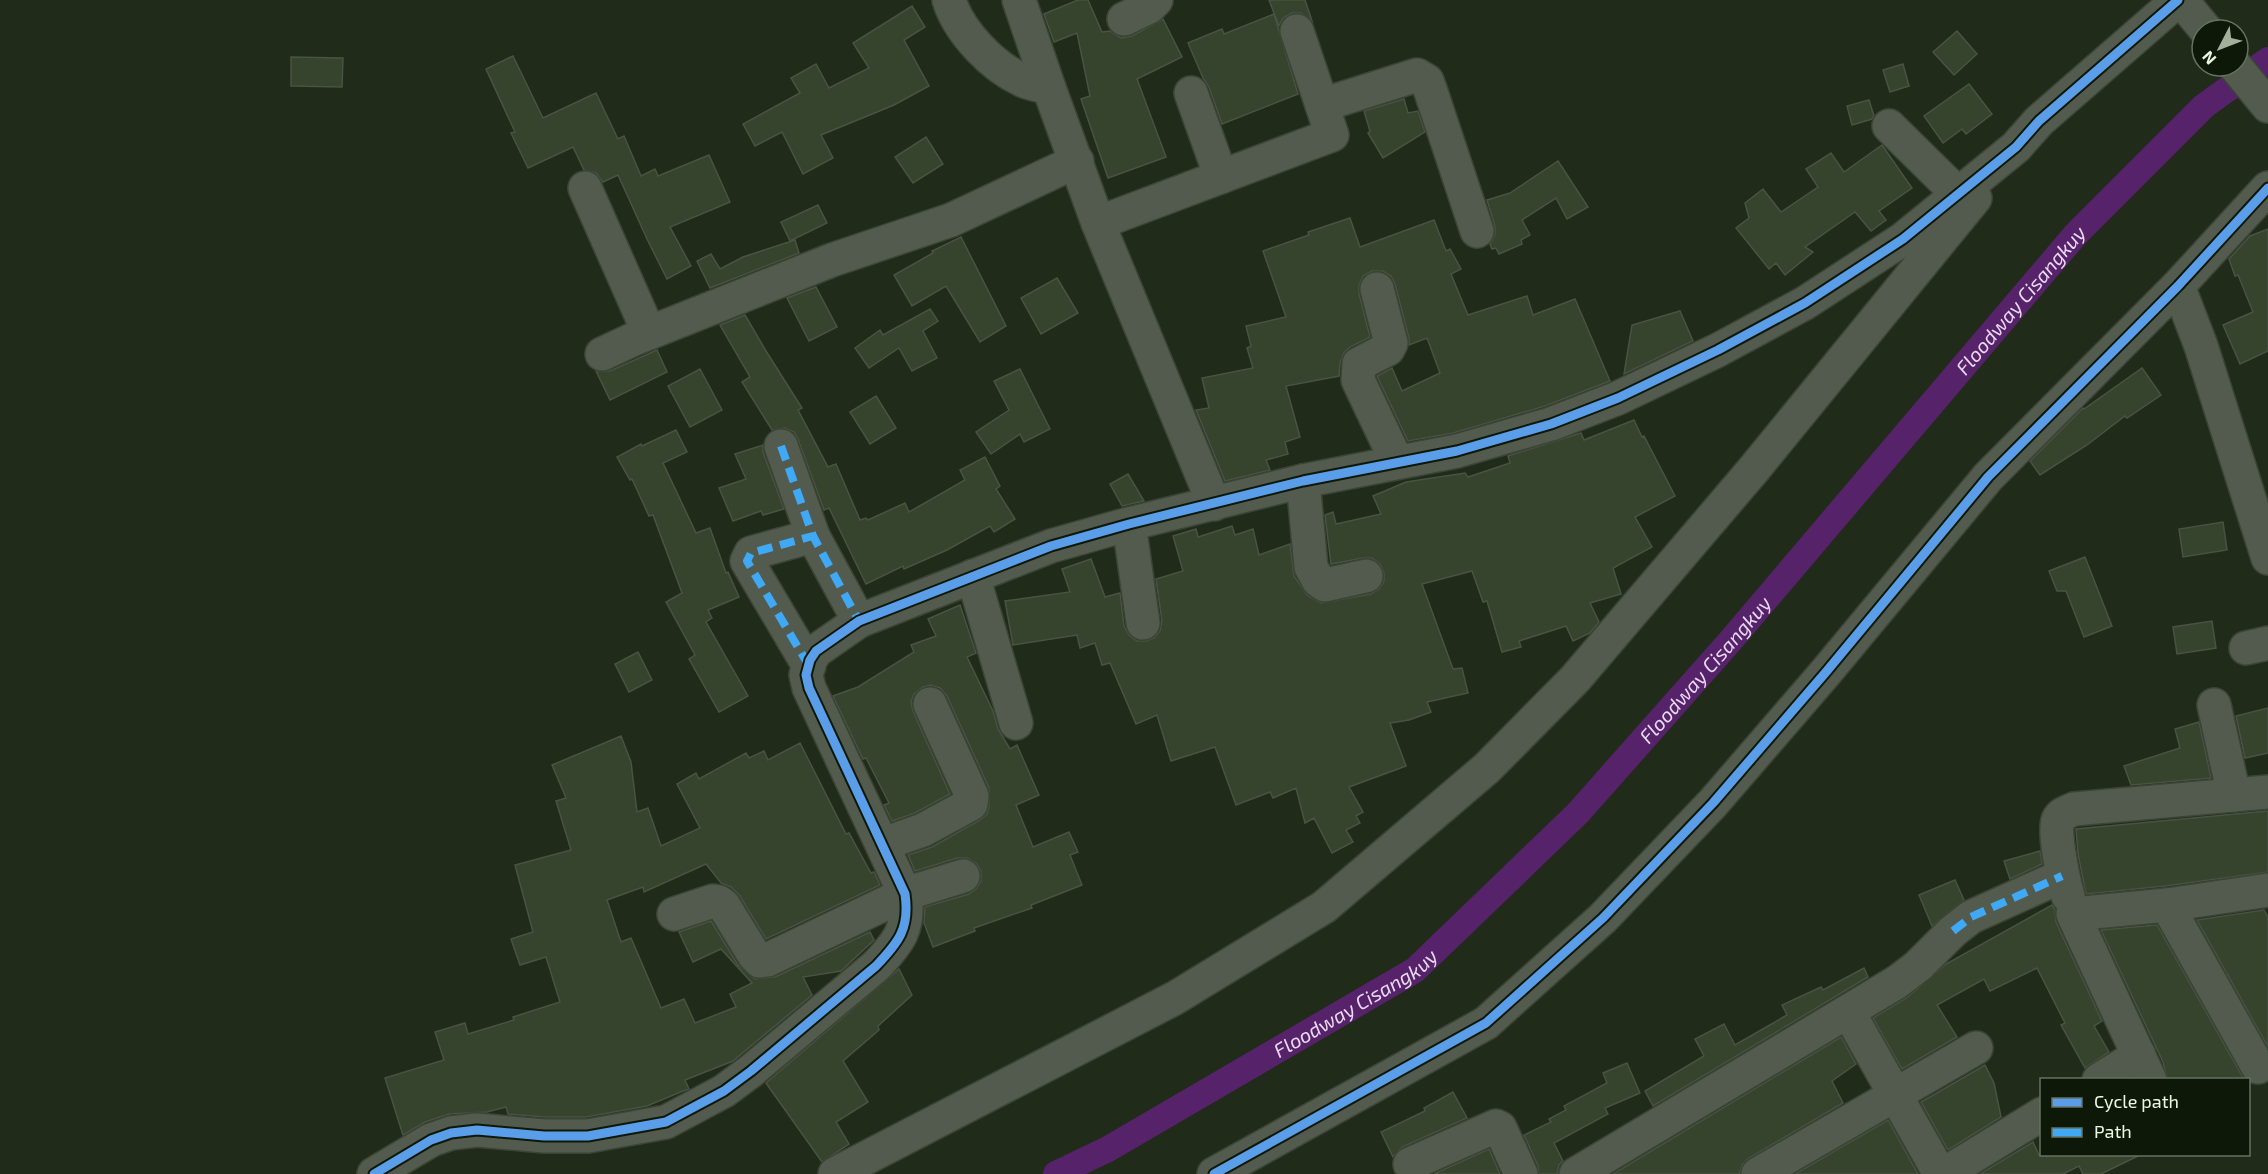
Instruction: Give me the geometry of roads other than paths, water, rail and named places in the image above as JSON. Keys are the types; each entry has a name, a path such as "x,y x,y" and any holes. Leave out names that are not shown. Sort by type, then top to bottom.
{"street":[{"path":"949,0 967,32 1003,69 1023,81 1049,87"},
{"path":"1019,0 1098,223 1215,504"},
{"path":"1124,19 1149,7 1156,0"},
{"path":"835,1174 1175,998 1324,907 1487,768 1575,679 1754,470 2039,121 2188,9"},
{"path":"1098,223 1330,137 1333,133 1297,31"},
{"path":"1322,105 1417,75 1424,78 1431,92 1477,231"},
{"path":"2245,78 2268,106"},
{"path":"1191,93 1221,177"},
{"path":"1888,126 1959,195"},
{"path":"374,1174 431,1140 451,1133 477,1130 544,1136 588,1136 666,1122 690,1110 751,1071 876,966 894,948 904,929 907,911 904,894 883,844 809,688 806,675 816,651 859,621 1051,546 1303,481 1457,451 1551,424 1638,389 1718,350 1805,303 1903,239 2016,147"},
{"path":"602,354 832,260 951,220 1077,161"},
{"path":"585,188 649,333"},
{"path":"1214,1174 1486,1023 1603,918 1721,794 1988,477 2178,286 2268,188"},
{"path":"2178,286 2201,346 2268,558"},
{"path":"1377,289 1391,343 1388,349 1362,361 1358,367 1358,380 1397,462"},
{"path":"781,446 813,536 859,621"},
{"path":"1303,481 1311,567 1318,580 1325,585 1366,576"},
{"path":"1130,524 1143,623"},
{"path":"809,666 747,561 751,553 813,536"},
{"path":"973,576 1016,723"},
{"path":"883,844 923,830 971,804 972,796 930,704"},
{"path":"2214,705 2234,795"},
{"path":"2106,1078 2144,1067 2073,914 2062,876 2057,823 2061,815 2074,809 2268,792"},
{"path":"674,914 713,901 719,902 724,906 760,961 767,960 904,894 963,876"},
{"path":"1576,1174 1849,1013 1910,972 1953,930 1971,917 2062,876"},
{"path":"2073,914 2267,893"},
{"path":"2167,905 2258,1067"},
{"path":"1849,1013 1942,1174 2040,1115"},
{"path":"1758,1174 1976,1048"},
{"path":"1410,1164 1496,1126 1500,1128 1521,1174"}],"waterway":[{"name":"Floodway Cisangkuy","path":"1056,1174 1108,1149 1415,970 1578,813 1732,639 2076,234 2204,106 2268,60"}]}
